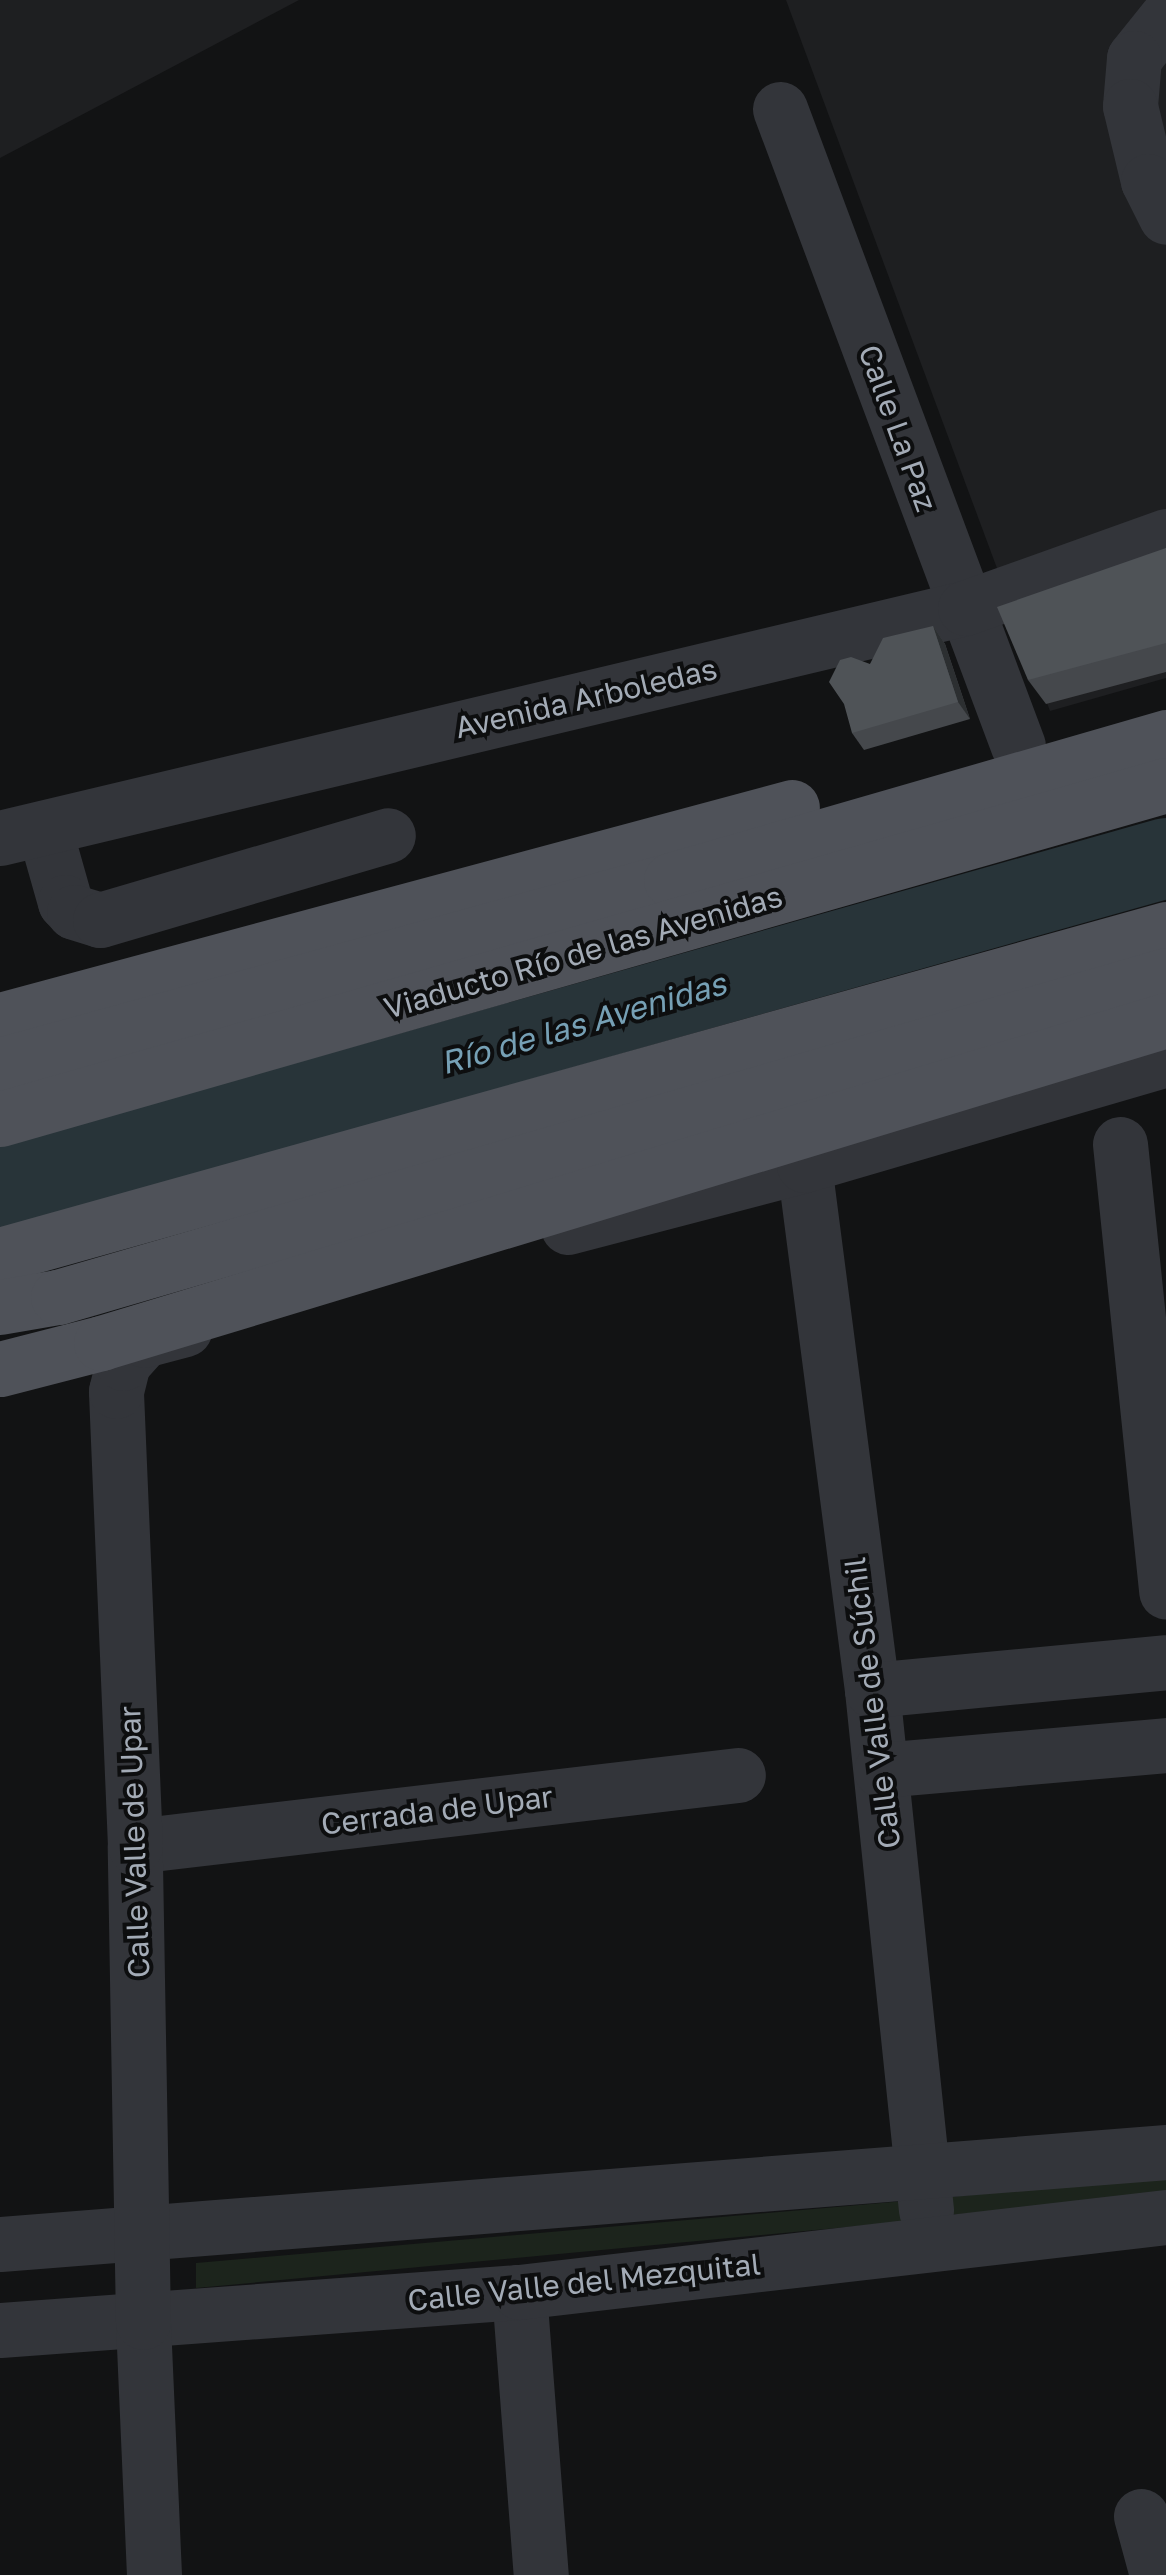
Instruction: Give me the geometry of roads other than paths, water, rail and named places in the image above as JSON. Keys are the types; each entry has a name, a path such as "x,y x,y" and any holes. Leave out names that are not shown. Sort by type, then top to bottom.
{"main road":[{"path":"0,1020 1166,704"},
{"path":"0,1064 670,880 1166,738"},
{"name":"Viaducto Río de las Avenidas","path":"0,1119 1166,785"},
{"path":"0,1255 1166,929"},
{"path":"0,1307 58,1297 1166,975"},
{"path":"0,1369 101,1343 1166,1020"}],"street":[{"path":"1166,18 1158,22 1134,58 1130,106 1148,181 1166,217"},
{"name":"Calle La Paz","path":"780,109 1018,746"},
{"name":"Avenida Arboledas","path":"22,833 965,608 1166,536"},
{"path":"22,833 65,902 74,912 100,920 388,834"},
{"path":"804,1165 1166,1058"},
{"path":"1120,1144 1166,1592"},
{"name":"Calle Valle de Upar","path":"154,2575 144,2322 135,1846 116,1391 123,1363 144,1340 804,1165"},
{"name":"Calle Valle de Súchil","path":"804,1165 872,1690 929,2243"},
{"path":"872,1690 1166,1662"},
{"path":"881,1770 1166,1745"},
{"name":"Cerrada de Upar","path":"135,1846 738,1775"},
{"path":"0,2244 145,2236 1166,2152"},
{"name":"Calle Valle del Mezquital","path":"0,2330 519,2292 1166,2217"},
{"path":"519,2292 541,2575"},
{"path":"1141,2516 1157,2575"}],"waterway":[{"name":"Río de las Avenidas","path":"0,1188 1166,858"}]}
